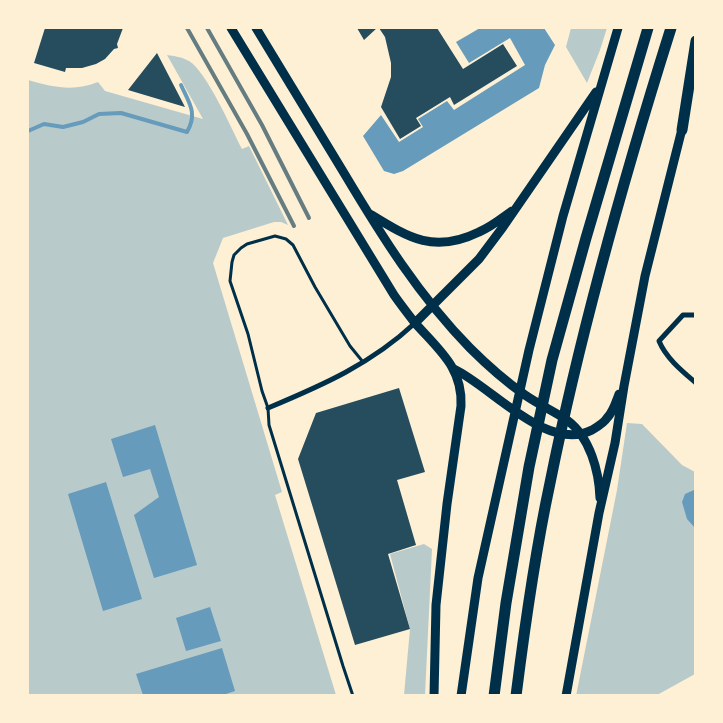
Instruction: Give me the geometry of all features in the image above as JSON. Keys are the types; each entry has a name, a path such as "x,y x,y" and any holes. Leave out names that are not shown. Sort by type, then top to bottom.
{"highway":[{"path":"494,696 506,603 529,467 552,360 648,28"},
{"path":"516,696 528,607 550,483 574,373 607,244 671,28"},
{"path":"682,130 696,41"}],"main road":[{"path":"231,28 394,295 454,369 460,386 461,406 447,504 436,605 434,696"},
{"path":"256,28 392,252 432,306 500,376 524,394 567,420 580,435 592,454 597,474 600,491 599,513"},
{"path":"461,696 478,578 529,350 563,216 618,28"},
{"path":"566,696 599,513 615,444 645,276 696,79"},
{"path":"415,323 479,259 517,208 601,84"},
{"path":"368,213 400,232 422,241 442,244 480,232 517,208"},
{"path":"454,369 475,380 519,414 543,428 560,434 580,435 596,428 608,418 624,386"}],"street":[{"path":"696,315 683,315 660,341 662,349 696,383"},
{"path":"268,408 329,382 395,341 415,323"}],"lane":[{"path":"354,696 343,666 269,425 268,408 248,334 230,281 229,274 234,255 237,251 247,244 275,236 286,239 293,245 350,346 363,362"}],"shaded area":[{"path":"571,28 607,28 587,83 566,47"},
{"path":"167,55 189,61 203,76 242,149 249,146 288,225 274,222 223,238 213,263 282,492 275,495 336,695 28,695 28,80 46,85 72,88 98,82 105,91 203,119"},
{"path":"627,423 642,424 682,465 695,472 695,674 657,695 576,696 617,490"},
{"path":"424,544 432,549 425,695 404,695 410,629 390,554"}],"water":[{"path":"480,28 544,28 555,45 545,65 539,88 403,171 394,174 384,171 363,136 381,115 399,142 423,127 418,119 447,101 454,110 525,65 510,38 469,63 456,42"},
{"path":"155,425 197,565 154,578 134,515 159,497 150,469 123,477 111,439"},
{"path":"106,482 142,599 103,611 68,494"},
{"path":"696,490 695,528 687,519 682,502 685,494"},
{"path":"210,607 221,641 186,651 176,618"},
{"path":"222,648 235,691 220,696 143,695 136,674"}],"building":[{"path":"45,28 123,28 117,44 118,48 114,49 105,59 82,68 66,68 65,72 34,63"},
{"path":"357,28 377,28 364,40"},
{"path":"379,28 437,28 463,69 503,44 517,66 454,105 450,97 416,118 421,126 400,139 381,107 391,77 391,63 385,37"},
{"path":"157,53 185,107 128,90"},
{"path":"399,388 425,472 397,480 416,545 388,554 410,629 355,645 298,459 316,413"}],"waterway":[{"path":"28,131 44,124 63,127 83,122 99,114 121,113 187,132 192,114 181,85"}],"railway":[{"path":"187,28 247,134 294,226"},
{"path":"207,28 262,125 309,218"}]}
